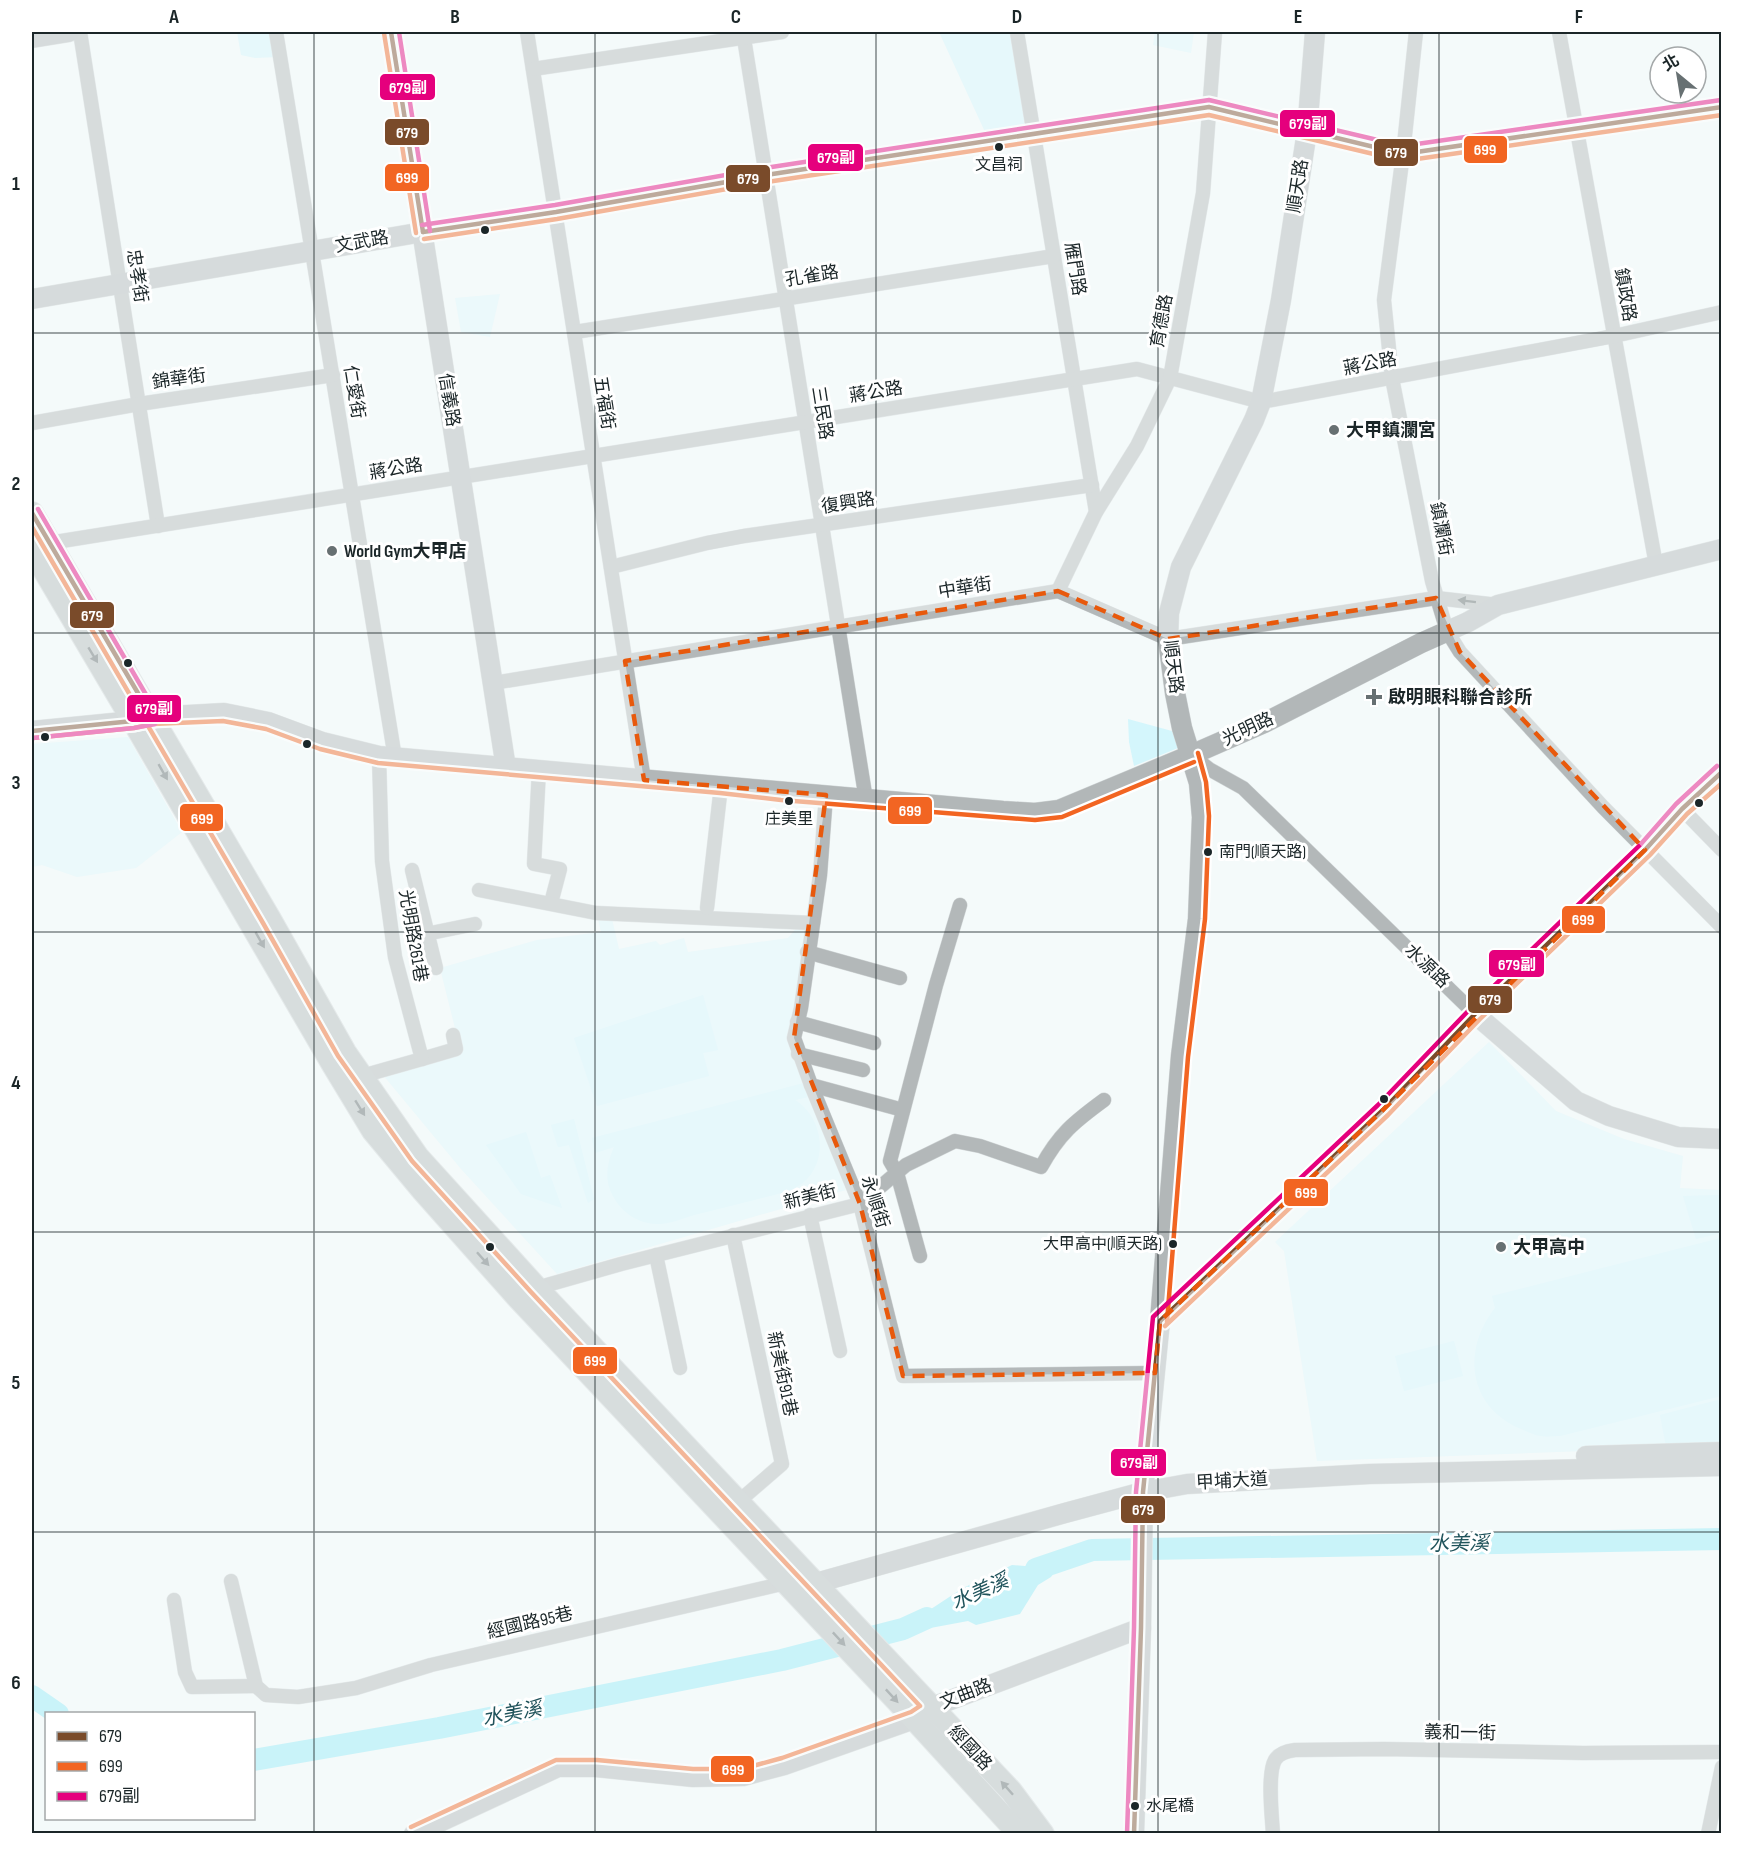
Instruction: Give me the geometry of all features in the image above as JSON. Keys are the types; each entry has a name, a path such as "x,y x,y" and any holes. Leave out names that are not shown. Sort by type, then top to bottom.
{"main road":[{"path":"32,513 38,549 345,1052 418,1157 527,1292 786,1582"},
{"path":"143,719 310,1025 373,1131 423,1191 738,1502 824,1591"},
{"name":"經國路","path":"786,1582 871,1672 923,1713 1011,1791 1043,1833"},
{"name":"經國路","path":"824,1591 893,1666 923,1713 1019,1833"}],"street":[{"path":"32,38 69,32"},
{"name":"忠孝街","path":"80,32 158,526"},
{"name":"仁愛街","path":"276,32 352,495 387,757"},
{"name":"信義路","path":"391,32 506,768"},
{"name":"五福街","path":"527,32 644,780"},
{"path":"533,69 744,34 782,32"},
{"name":"雁門路","path":"1017,32 1096,512"},
{"name":"育德路","path":"1058,591 1096,512 1137,446 1170,378 1203,193 1215,32"},
{"name":"順天路","path":"1143,1501 1160,1321 1180,1056 1198,919 1202,817 1199,783 1182,728 1167,639 1169,613 1181,567 1261,402 1281,300 1307,131 1315,32"},
{"name":"鎮瀾街","path":"1416,32 1384,300 1392,378 1436,598 1447,631 1460,652 1603,807 1722,927"},
{"name":"鎮政路","path":"1559,32 1656,566"},
{"name":"三民路","path":"744,34 866,800"},
{"name":"文武路","path":"32,299 766,176 1209,107 1403,154 1722,107"},
{"name":"孔雀路","path":"575,332 1054,256"},
{"name":"蔣公路","path":"38,549 158,526 1137,369 1261,402 1614,336 1722,312"},
{"name":"錦華街","path":"32,423 139,404 333,375"},
{"name":"復興路","path":"611,567 707,543 952,504 1092,485"},
{"name":"光明路","path":"32,731 224,713 268,722 322,742 387,757 782,793 1035,813 1059,810 1191,756 1264,723 1498,605 1722,549"},
{"path":"1058,591 1167,639 1436,598 1498,605"},
{"name":"中華街","path":"493,683 1058,591"},
{"name":"水源路","path":"1191,756 1243,789 1475,1014 1576,1101 1609,1116 1678,1137 1722,1139"},
{"name":"光明路261巷","path":"387,757 382,861 395,957 422,1059"},
{"path":"539,770 534,864 560,869 551,903"},
{"path":"1160,1321 1383,1110 1475,1014 1645,850 1682,809 1722,772"},
{"path":"707,908 721,786"},
{"name":"永順街","path":"826,795 820,875 807,952 801,1008 794,1038 798,1054 860,1204 903,1376 1155,1373"},
{"path":"1682,809 1722,850"},
{"path":"412,870 436,968"},
{"path":"479,890 596,913 813,923"},
{"path":"920,1256 897,1173 891,1161 936,985 960,905"},
{"path":"426,934 476,924"},
{"path":"807,952 900,978"},
{"path":"797,1022 874,1043"},
{"path":"363,1076 456,1049 453,1035"},
{"path":"798,1054 863,1070"},
{"path":"811,1085 903,1110"},
{"name":"新美街","path":"527,1292 656,1255 860,1204 906,1165 956,1141 980,1146 1041,1167 1059,1137 1080,1117 1104,1100"},
{"path":"810,1215 840,1351"},
{"name":"新美街91巷","path":"733,1236 782,1464 738,1502"},
{"path":"656,1255 680,1368"},
{"path":"1369,1474 1403,1463 1722,1452"},
{"name":"甲埔大道","path":"824,1591 1143,1501 1187,1484 1369,1474 1722,1466"},
{"path":"1134,1833 1143,1501"},
{"path":"231,1581 256,1686"},
{"name":"經國路95巷","path":"174,1600 185,1672 192,1687 256,1686 266,1695 298,1697 356,1688 431,1665 786,1582 824,1591"},
{"name":"文曲路","path":"414,1833 558,1767 596,1767 693,1777 743,1776 784,1765 1141,1628"},
{"name":"義和一街","path":"1273,1833 1271,1774 1275,1760 1283,1752 1384,1749 1583,1753 1722,1752"},
{"path":"1708,1833 1722,1767"}],"highlighted area":[{"path":"1058,591 1168,639 1436,598 1460,652 1645,850 1383,1110 1160,1321 1155,1373 903,1376 860,1204 794,1038 826,795 644,780 625,661"}],"shaded area":[{"path":"237,32 274,32 278,57 255,58 241,55"},
{"path":"939,32 1016,32 1031,124 986,134"},
{"path":"1155,32 1194,32 1191,53 1153,45"},
{"path":"500,294 490,337 461,332 455,298"},
{"path":"1128,719 1172,731 1178,748 1134,766 1129,742"},
{"path":"128,737 182,832 136,868 77,877 42,865 32,867 32,744"},
{"path":"598,919 612,919 619,949 656,941 660,945 684,938 688,952 788,938 798,926 807,926 789,1040 846,1190 557,1274 461,1169 383,1075 461,1052 440,968 537,940 601,932"},
{"path":"703,995 718,1050 703,1053 709,1076 597,1106 574,1038"},
{"name":"大甲高中","path":"1489,1042 1556,1111 1624,1139 1683,1156 1680,1188 1721,1190 1721,1446 1317,1461 1284,1251 1275,1242"},
{"path":"804,1083 808,1097 795,1100 810,1115 820,1144 816,1165 809,1177 795,1188 658,1224 638,1220 621,1208 613,1196 608,1184 608,1172 614,1147 595,1153 592,1138"},
{"path":"574,1119 594,1199 588,1203 569,1145 558,1147 551,1125"},
{"path":"526,1132 541,1178 550,1175 562,1208 521,1194 486,1145"},
{"path":"1721,1195 1721,1233 1696,1239 1683,1196"},
{"path":"1721,1238 1721,1396 1560,1436 1541,1436 1527,1432 1502,1418 1489,1405 1480,1391 1475,1358 1484,1324 1495,1308 1492,1296"},
{"path":"1454,1341 1463,1376 1404,1391 1395,1356"},
{"path":"1718,1400 1721,1411 1721,1444 1666,1446 1660,1415"}],"water":[{"path":"1063,1560 1051,1577 1038,1585 1020,1614 976,1625 968,1621 909,1632 899,1630 963,1588 1012,1565 1025,1566"}],"waterway":[{"name":"水美溪","path":"1036,1569 1092,1550 1722,1539"},
{"name":"水美溪","path":"255,1760 439,1728 782,1660 903,1629 927,1618"},
{"name":"水美溪","path":"32,1696 55,1712"}],"transit line":[{"name":"679","path":"391,32 423,232"},
{"name":"679副","path":"399,32 430,231"},
{"name":"699","path":"384,33 416,233"},
{"name":"679副","path":"422,225 555,205 765,168 1209,100 1403,146 1721,100"},
{"name":"679","path":"423,232 556,212 766,175 1209,107 1403,154 1722,107"},
{"name":"699","path":"424,239 557,219 767,182 1209,115 1403,161 1722,115"},
{"name":"679副","path":"33,738 134,728 155,724 159,717 38,509"},
{"name":"679","path":"32,513 152,717"},
{"name":"699","path":"32,527 338,1056 412,1161 531,1292 920,1706 911,1712 782,1758 742,1769 693,1769 597,1760 556,1760 411,1827"},
{"name":"679","path":"32,731 152,717"},
{"name":"699","path":"33,738 153,724 223,721 266,729 320,749 378,763 781,800 1035,820 1062,817 1194,762"},
{"name":"699","path":"1167,1322 1188,1057 1205,919 1209,816 1206,782 1198,753"},
{"name":"679副","path":"1127,1834 1136,1492 1153,1317 1378,1105 1470,1009 1640,845 1676,804 1717,766"},
{"name":"679","path":"1134,1834 1143,1492 1160,1321 1383,1110 1475,1014 1645,850 1682,809 1722,772"},
{"name":"699","path":"1165,1326 1388,1115 1480,1019 1650,855 1687,814 1722,783"}],"place":[{"name":"文昌祠","path":"999,147"},
{"name":"大甲鎮瀾宮","path":"1334,430"},
{"name":"World Gym大甲店","path":"332,551"},
{"name":"啟明眼科聯合診所","path":"1374,697"},
{"name":"庄美里","path":"789,801"},
{"name":"南門(順天路)","path":"1208,852"},
{"name":"大甲高中(順天路)","path":"1173,1244"},
{"name":"大甲高中","path":"1501,1247"},
{"name":"水尾橋","path":"1135,1806"}]}
